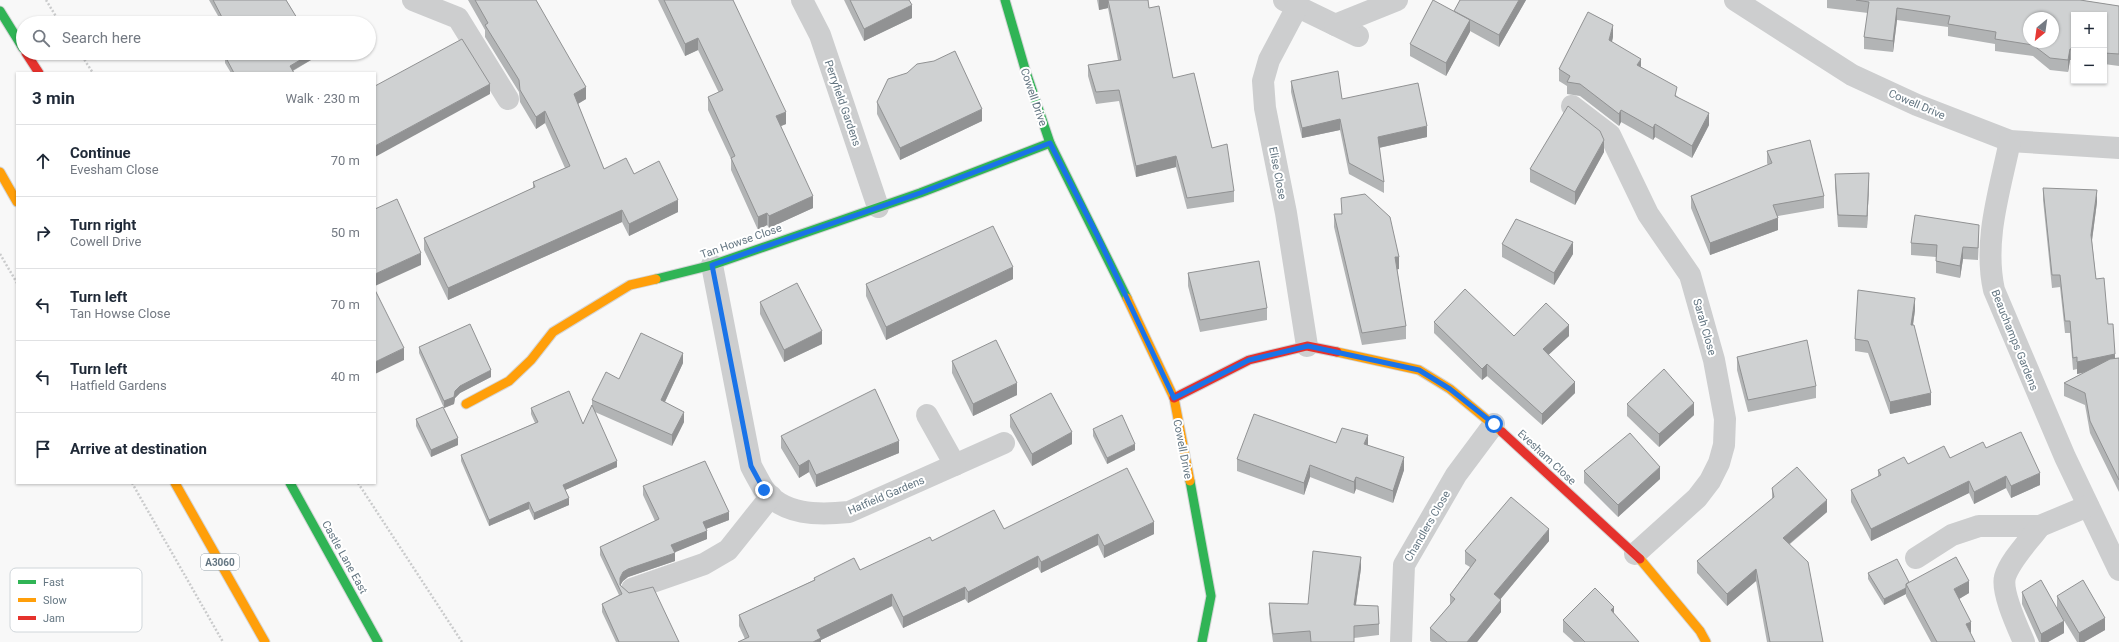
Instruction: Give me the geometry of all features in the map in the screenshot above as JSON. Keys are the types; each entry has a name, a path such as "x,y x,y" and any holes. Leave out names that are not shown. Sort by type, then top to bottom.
{"street":[{"path":"413,0 458,18 508,99"},
{"name":"Perryfield Gardens","path":"802,0 820,35 878,207"},
{"name":"Cowell Drive","path":"1005,0 1025,69 1050,143 1097,235 1174,398 1211,596 1202,642"},
{"path":"1335,25 1397,0"},
{"name":"Cowell Drive","path":"1735,0 1765,8 1852,75 1918,105 2010,141 2119,148"},
{"name":"Elise Close","path":"1308,346 1286,213 1265,108 1263,81 1269,60 1290,4 1358,36"},
{"path":"0,11 16,37"},
{"path":"31,60 38,72"},
{"name":"Sarah Close","path":"1572,106 1610,135 1648,214 1690,275 1714,360 1725,419 1724,445 1719,463 1710,480 1692,502 1635,554"},
{"name":"Beauchamps Gardens","path":"2010,141 1990,237 1991,280 2014,340 2088,506 2119,570"},
{"name":"Tan Howse Close","path":"466,404 509,381 531,360 553,332 630,286 712,265 878,207 1050,143"},
{"path":"0,172 16,200"},
{"name":"Hatfield Gardens","path":"712,265 751,466 764,490 782,505 805,513 824,515 848,512 1004,443"},
{"name":"Evesham Close","path":"1174,398 1249,360 1308,346 1419,370 1450,389 1494,424 1635,554 1700,631 1706,642"},
{"path":"927,415 955,465"},
{"name":"Chandlers Close","path":"1401,642 1404,565 1456,475 1494,424"},
{"name":"A3060","path":"176,484 265,642"},
{"name":"Castle Lane East","path":"291,484 378,642"},
{"path":"632,589 704,564 728,550 771,496"},
{"path":"1916,558 1952,535 1979,526 2040,526 2088,506"},
{"path":"2024,642 2008,602 2005,578 2017,555 2040,526"}],"path":[{"path":"46,0 56,16"},
{"path":"85,60 92,72"},
{"path":"0,254 16,281"},
{"path":"133,484 223,642"},
{"path":"359,484 462,642"}],"building":[{"path":"213,0 286,0 296,16 221,16"},
{"path":"475,0 536,0 586,87 574,94 604,169 626,158 634,174 659,161 678,200 629,224 622,210 448,288 424,238 535,187 533,182 570,166 545,111 536,117 520,90 519,80 485,25 488,23"},
{"path":"664,0 733,0 786,112 776,116 813,196 769,216 767,213 758,217 731,158 735,156 708,97 723,90 698,38 685,44"},
{"path":"850,0 909,0 912,5 864,29"},
{"path":"1108,0 1148,0 1149,8 1159,6 1173,78 1194,73 1212,148 1227,144 1234,191 1187,198 1176,156 1136,166 1119,90 1096,92 1088,65 1121,60"},
{"path":"1433,0 1470,20 1446,63 1410,44"},
{"path":"1460,0 1519,0 1499,35 1454,11"},
{"path":"1856,0 2080,0 2119,6 2119,54 2107,53 2107,12 2071,12 2071,49 2068,60 2050,58 2037,48 2059,48 2059,12 2023,12 2023,43 1995,39 1996,32 1948,24 1950,16 1897,8 1893,41 1864,37 1869,2"},
{"path":"1588,12 1613,25 1609,40 1641,59 1637,65 1677,87 1675,96 1709,113 1692,146 1655,124 1653,128 1621,110 1619,114 1580,84 1567,82 1570,76 1559,69"},
{"path":"462,39 490,84 376,145 376,85"},
{"path":"955,51 982,109 900,148 877,102 888,79 907,73 917,64 934,61"},
{"path":"227,60 300,60 290,66 293,72 233,72"},
{"path":"1338,71 1342,99 1418,83 1427,126 1378,137 1384,182 1349,163 1340,119 1302,128 1291,81"},
{"path":"1568,106 1600,131 1604,140 1575,192 1530,169"},
{"path":"1810,140 1824,196 1773,205 1778,218 1710,243 1691,196 1772,163 1767,151"},
{"path":"1869,173 1867,216 1838,215 1835,174"},
{"path":"2043,188 2097,190 2091,235 2096,279 2104,278 2108,324 2113,324 2115,354 2077,362 2077,357 2073,358 2070,321 2065,321 2060,275 2052,275"},
{"path":"1365,194 1390,217 1399,257 1395,257 1406,326 1362,333 1334,214 1342,214 1341,198"},
{"path":"397,199 421,253 376,274 376,209"},
{"path":"1915,215 1979,225 1978,248 1963,247 1960,266 1936,261 1937,245 1911,243"},
{"path":"1516,219 1573,242 1554,273 1502,244"},
{"path":"993,226 1013,267 886,327 866,284"},
{"path":"1259,261 1267,308 1200,320 1188,273"},
{"path":"797,283 822,331 784,350 760,302"},
{"path":"1465,289 1514,336 1546,303 1569,325 1543,349 1575,382 1542,414 1487,364 1482,369 1434,322"},
{"path":"1858,290 1915,298 1911,325 1914,325 1931,393 1890,402 1868,341 1855,339"},
{"path":"376,292 404,348 376,362"},
{"path":"470,324 491,370 460,386 455,391 454,397 444,401 419,347"},
{"path":"641,333 683,353 661,400 684,412 672,435 592,400 606,372 619,379"},
{"path":"996,340 1017,383 973,404 952,361"},
{"path":"1807,340 1816,386 1748,400 1737,357"},
{"path":"2119,358 2119,480 2090,421 2085,393 2064,383 2110,359"},
{"path":"1664,369 1694,403 1659,434 1627,404"},
{"path":"875,389 899,441 816,475 809,460 799,466 781,436"},
{"path":"569,391 583,424 592,405 617,461 563,485 569,498 534,513 529,502 489,520 461,455 538,422 531,408"},
{"path":"1051,393 1072,432 1032,454 1010,415"},
{"path":"443,407 458,438 431,450 416,419"},
{"path":"1254,414 1336,443 1342,428 1368,435 1364,444 1404,457 1393,491 1356,477 1354,482 1310,465 1304,483 1237,459"},
{"path":"1122,415 1135,444 1107,458 1093,429"},
{"path":"2021,432 2040,473 2011,486 2006,476 1974,492 1969,481 1871,529 1851,490 1881,475 1878,470 1904,457 1908,464 1944,446 1950,458 1983,442 1986,448"},
{"path":"1630,433 1660,467 1618,505 1584,471"},
{"path":"705,461 729,512 703,522 707,531 671,545 675,553 628,569 623,572 620,578 620,585 629,593 653,587 679,642 619,642 602,604 622,594 600,547 659,519 643,486"},
{"path":"1797,467 1827,500 1783,538 1808,562 1823,642 1770,642 1756,569 1727,594 1697,561 1774,497 1772,488"},
{"path":"1127,468 1154,522 1104,546 1098,534 1041,562 1038,556 968,592 965,587 903,617 892,594 817,630 821,638 813,642 738,642 749,637 739,615 815,580 814,578 854,558 860,570 930,537 932,541 994,510 1004,529"},
{"path":"1511,497 1549,529 1494,594 1501,600 1467,642 1447,642 1430,628 1455,599 1450,595 1476,560 1465,551"},
{"path":"1313,551 1361,557 1354,605 1378,606 1379,624 1354,626 1354,642 1311,642 1310,631 1273,634 1269,603 1308,604"},
{"path":"1956,557 1969,581 1954,589 1971,622 1966,624 1975,642 1937,642 1906,584"},
{"path":"1897,559 1909,582 1906,584 1906,588 1884,599 1868,573"},
{"path":"2041,580 2064,621 2041,634 2022,592"},
{"path":"2083,580 2105,618 2079,633 2057,596"},
{"path":"1595,588 1614,607 1611,610 1639,642 1585,642 1563,620"}],"traffic: fast":[{"path":"1005,0 1025,69 1050,143 1127,298"},
{"path":"0,11 16,37"},
{"path":"656,279 712,265 920,193 1050,143"},
{"path":"1190,481 1211,596 1202,642"},
{"path":"291,484 378,642"}],"traffic: slow":[{"path":"0,172 16,200"},
{"path":"466,404 509,381 531,360 553,332 630,285 656,279"},
{"path":"1127,298 1174,398 1190,481"},
{"path":"1337,352 1419,370 1450,389 1502,432"},
{"path":"176,484 265,642"},
{"path":"1640,559 1700,631 1706,642"}],"traffic: jam":[{"path":"31,60 38,72"},
{"path":"1174,398 1249,360 1307,346 1337,352"},
{"path":"1502,432 1640,559"}],"route":[{"path":"764,490 751,466 712,265 920,193 1050,143 1097,235 1174,398 1249,360 1308,346 1380,360 1419,370 1450,389 1494,424"}]}
